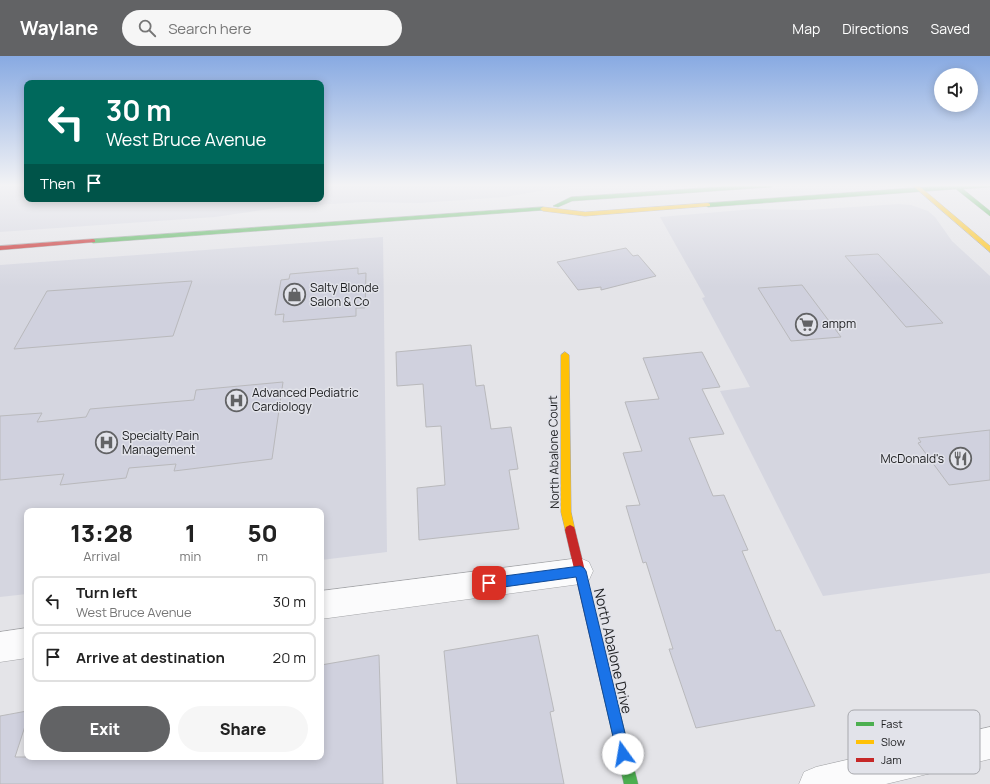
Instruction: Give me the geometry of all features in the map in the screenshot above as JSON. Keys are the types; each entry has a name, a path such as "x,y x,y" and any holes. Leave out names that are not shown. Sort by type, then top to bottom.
{"main road":[{"path":"0,248 409,219"},
{"path":"954,219 990,250"},
{"name":"North Abalone Court","path":"565,355 566,512 580,571"},
{"name":"North Abalone Drive","path":"580,571 630,784"}],"street":[{"path":"324,605 580,571"},
{"path":"0,647 24,643"},
{"path":"980,745 990,743"},
{"path":"816,784 858,774"}],"shaded area":[{"path":"0,219 187,219 0,232"},
{"path":"661,219 936,219 952,241 990,276 990,573 823,596 720,391 750,387 702,298 705,297"},
{"path":"383,237 387,552 324,560 324,508 24,508 24,594 0,597 0,265"}],"building":[{"path":"626,248 633,256 638,255 656,276 601,290 601,287 578,290 557,262"},
{"path":"878,254 943,323 906,327 845,256"},
{"path":"358,268 358,274 366,273 365,308 356,308 356,316 283,322 284,314 275,315 281,280 289,279 290,274"},
{"path":"192,281 173,336 14,349 47,291"},
{"name":"ampm","path":"802,285 841,337 791,341 758,288"},
{"path":"471,345 476,386 484,385 491,429 511,427 518,469 509,470 519,529 419,540 417,488 445,485 441,426 426,427 423,384 397,386 396,352"},
{"path":"702,352 720,387 702,389 724,434 689,438 713,496 724,495 748,550 742,551 776,631 780,630 815,706 696,728 669,649 673,649 646,562 643,563 626,506 640,505 623,453 642,451 625,402 659,399 643,358"},
{"path":"283,382 272,459 174,471 176,464 129,468 126,478 60,485 64,474 0,480 0,416 42,413 37,422 86,417 90,409 194,400 196,390"},
{"name":"McDonald's","path":"990,430 990,480 949,485 918,443 921,442 918,438"},
{"path":"538,635 554,711 550,712 564,784 457,784 444,651"},
{"path":"379,655 383,784 0,784 0,716 24,712 24,729 15,757 24,757 24,760 324,760 324,664"}],"traffic: fast":[{"path":"93,241 403,219"},
{"path":"608,689 631,784"}],"traffic: slow":[{"path":"954,219 990,250"},
{"path":"565,355 566,512 570,530"}],"traffic: jam":[{"path":"0,248 93,241"},
{"path":"570,530 608,689"}],"place":[{"name":"Salty Blonde Salon & Co","path":"294,295"},
{"name":"ampm","path":"806,324"},
{"name":"Advanced Pediatric Cardiology","path":"236,400"},
{"name":"Specialty Pain Management","path":"107,443"},
{"name":"McDonald's","path":"960,459"}],"route":[{"path":"489,583 580,571 623,754"}]}
